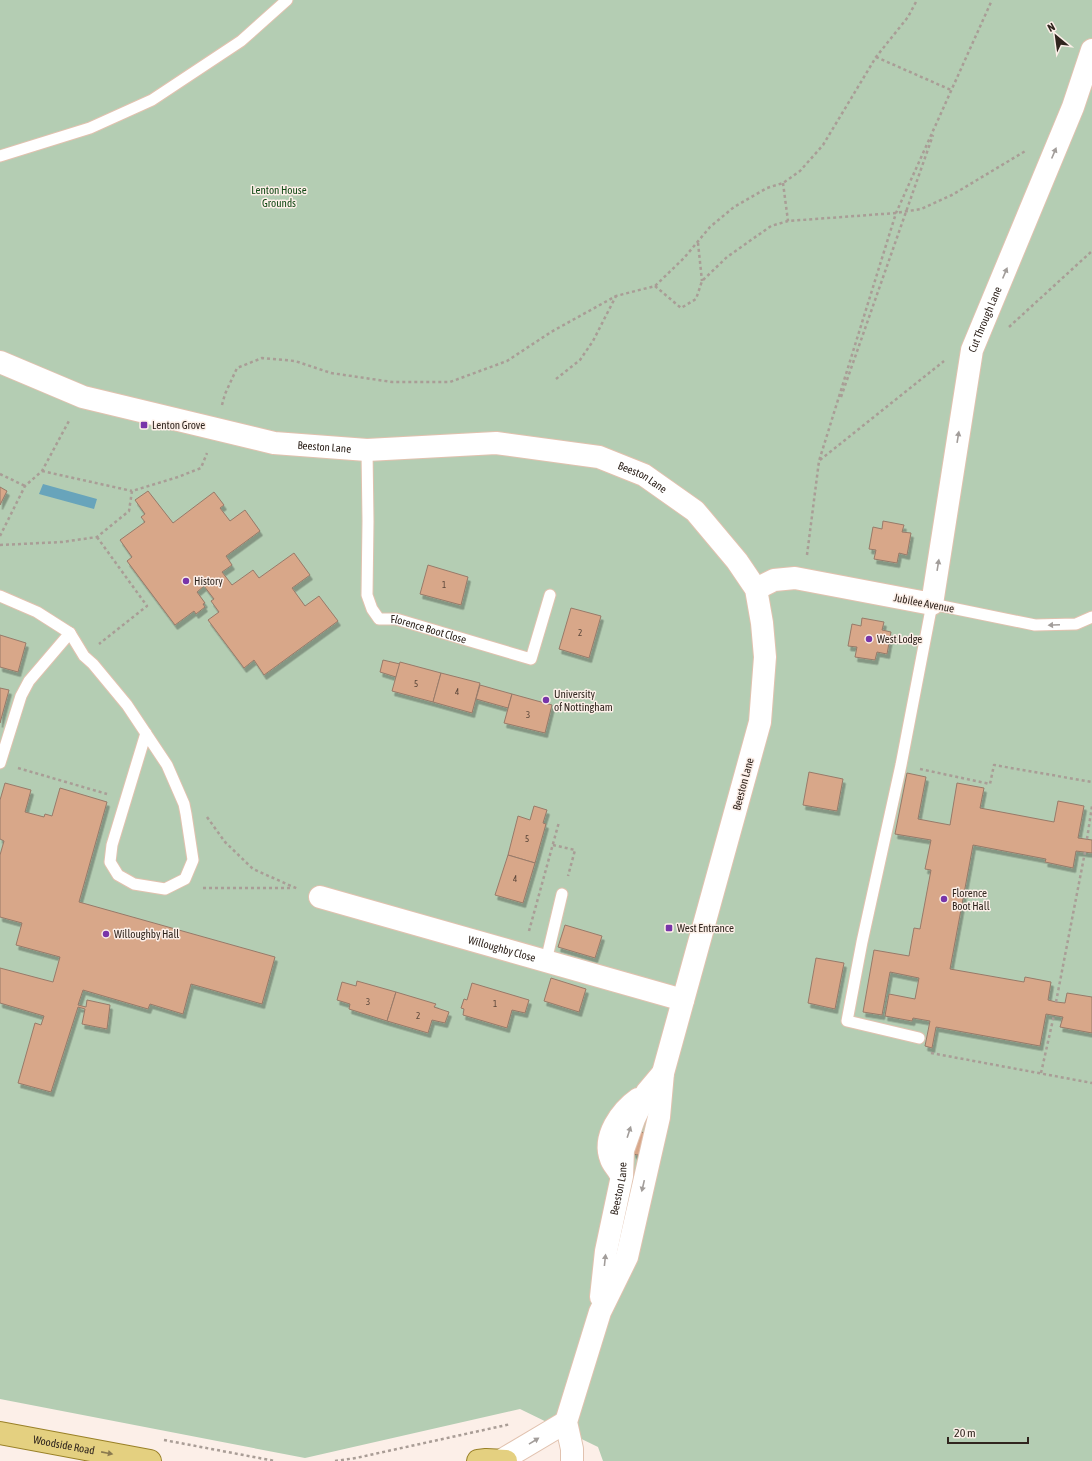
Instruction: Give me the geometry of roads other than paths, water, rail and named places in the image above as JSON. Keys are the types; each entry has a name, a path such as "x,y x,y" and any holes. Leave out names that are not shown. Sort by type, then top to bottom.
{"main road":[{"name":"Woodside Road","path":"0,1433 150,1461"},
{"path":"478,1461 506,1461"}],"street":[{"name":"Cut Through Lane","path":"932,604 972,350 1073,108 1092,50"},
{"name":"Beeston Lane","path":"0,362 48,384 90,399 274,443 367,450 496,443 599,457 644,476 695,511 737,561 756,589 762,623 765,657 760,722 662,1073 659,1117 627,1257 600,1312 566,1422"},
{"name":"Jubilee Avenue","path":"756,589 774,580 795,578 932,604"},
{"name":"Willoughby Close","path":"320,897 683,1000"},
{"name":"Beeston Lane","path":"600,1312 606,1251 622,1176 624,1150 634,1119 647,1092 662,1073"},
{"path":"502,1460 566,1422 572,1449 572,1461"}],"lane":[{"path":"0,156 90,128 152,100 241,41 287,0"},
{"name":"Florence Boot Close","path":"367,450 368,521 366,595 372,609 380,619 396,619 531,659 550,595"},
{"path":"0,596 37,612 70,633 84,656 93,664 127,705 146,733 167,765 184,804 193,860 185,879 165,889 134,884 118,875 110,862 112,845 146,733"},
{"path":"919,1038 847,1021 862,942 901,765 932,604"},
{"name":"Jubilee Avenue","path":"932,604 1035,626 1076,624 1092,617"},
{"path":"0,763 20,696 29,681 70,633"},
{"path":"546,961 562,894"}],"water":[{"path":"43,484 97,499 94,509 39,494"}],"place":[{"name":"Lenton Grove","path":"144,425"},
{"name":"History","path":"186,581"},
{"name":"West Lodge","path":"869,639"},
{"name":"University of Nottingham","path":"546,700"},
{"name":"Florence Boot Hall","path":"944,899"},
{"name":"West Entrance","path":"669,928"},
{"name":"Willoughby Hall","path":"106,934"}],"park label":[{"name":"Lenton House Grounds","path":"279,196"}]}
